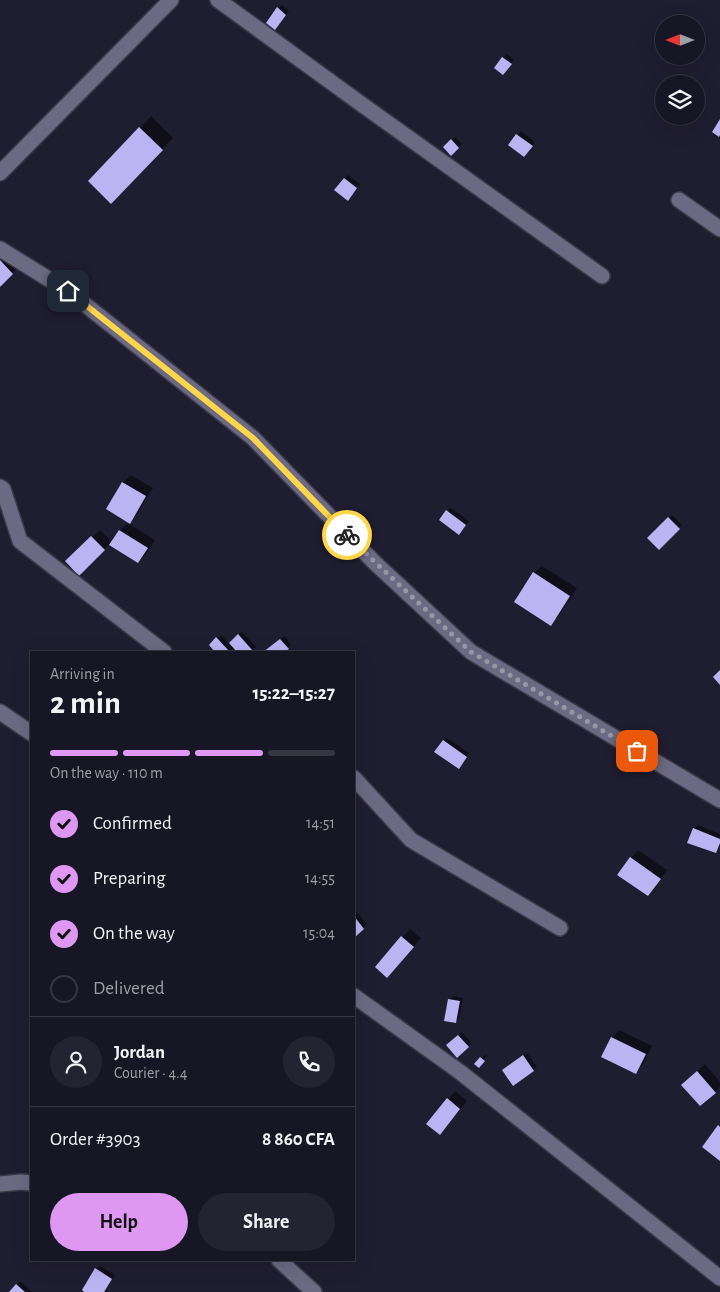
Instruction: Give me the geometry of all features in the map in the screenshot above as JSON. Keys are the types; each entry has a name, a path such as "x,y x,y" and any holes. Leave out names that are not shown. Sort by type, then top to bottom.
{"street":[{"path":"0,173 171,0"},
{"path":"218,0 602,276"},
{"path":"679,200 720,229"},
{"path":"0,249 68,291 253,438 376,563 471,652 720,800"},
{"path":"0,487 3,489 20,541 163,651"},
{"path":"0,712 30,732"},
{"path":"355,779 411,840 560,928"},
{"path":"355,997 460,1072 720,1278"},
{"path":"0,1184 30,1183"},
{"path":"280,1261 314,1292"}],"building":[{"path":"277,7 286,15 275,30 266,23"},
{"path":"502,57 512,64 503,75 494,68"},
{"path":"720,119 720,135 719,137 712,132"},
{"path":"139,127 163,150 111,204 88,181"},
{"path":"516,134 533,146 524,157 508,145"},
{"path":"451,139 459,148 451,156 443,147"},
{"path":"344,178 357,188 348,201 334,190"},
{"path":"0,260 13,274 0,287"},
{"path":"122,482 146,496 130,524 106,509"},
{"path":"446,510 466,525 459,535 439,520"},
{"path":"668,517 680,529 659,550 647,538"},
{"path":"119,530 148,548 138,563 109,545"},
{"path":"91,536 105,550 79,576 65,561"},
{"path":"533,572 570,596 551,626 514,602"},
{"path":"238,634 253,651 236,651 229,643"},
{"path":"216,637 229,651 214,651 209,645"},
{"path":"280,639 289,649 286,651 264,651"},
{"path":"720,670 720,685 713,677"},
{"path":"443,740 467,757 459,769 434,752"},
{"path":"693,828 720,839 716,853 687,843"},
{"path":"630,857 661,879 648,896 617,875"},
{"path":"355,917 364,929 355,937"},
{"path":"401,936 414,947 387,978 375,967"},
{"path":"448,999 460,1001 456,1023 444,1021"},
{"path":"458,1035 469,1047 457,1058 446,1045"},
{"path":"611,1037 646,1054 636,1074 601,1057"},
{"path":"523,1055 534,1071 513,1086 502,1070"},
{"path":"480,1057 485,1061 479,1068 474,1064"},
{"path":"697,1071 716,1093 700,1106 681,1085"},
{"path":"447,1098 460,1109 440,1135 426,1124"},
{"path":"718,1125 720,1127 720,1161 702,1147"},
{"path":"95,1268 112,1279 104,1292 84,1292 82,1290"},
{"path":"16,1284 25,1292 9,1292"}],"way so far":[{"path":"347,535 471,652 637,751"}],"route":[{"path":"68,291 253,438 347,535"}]}
